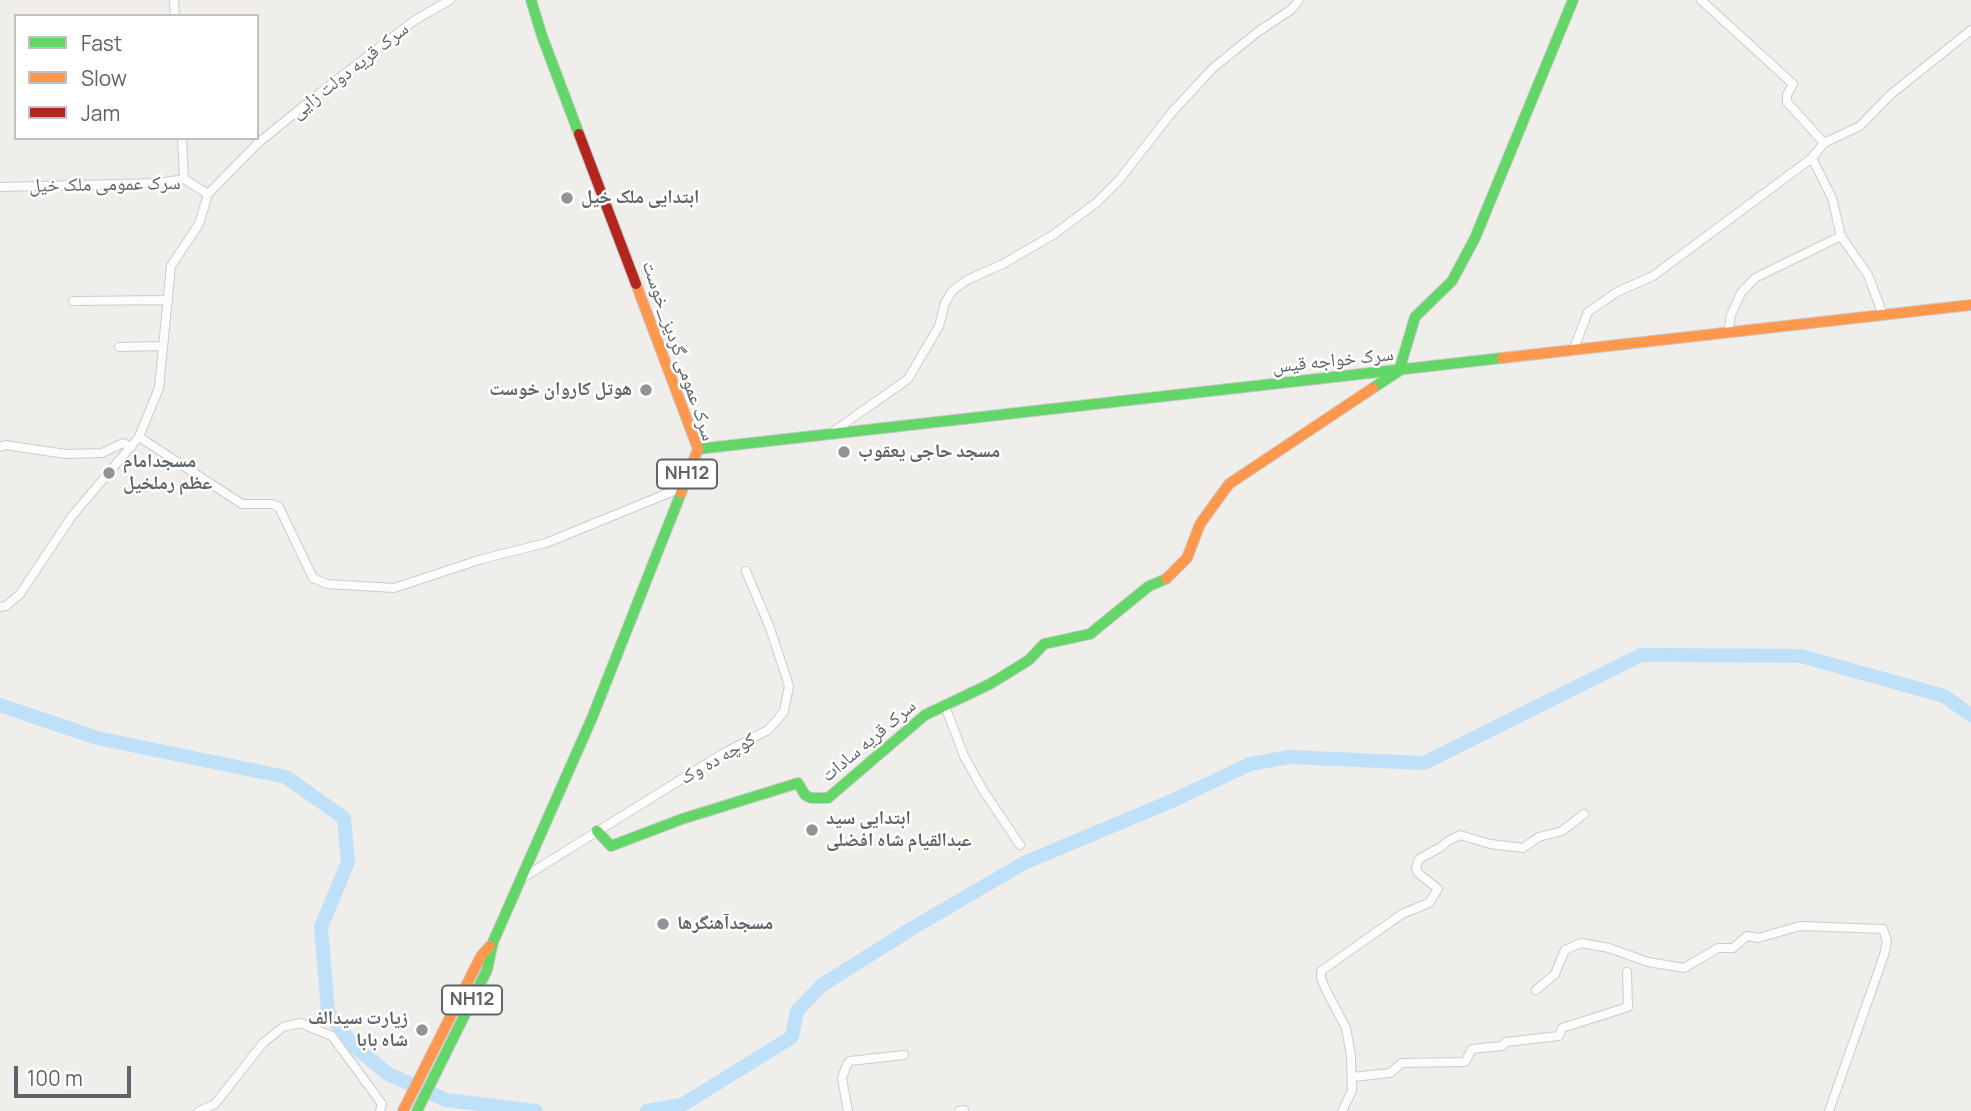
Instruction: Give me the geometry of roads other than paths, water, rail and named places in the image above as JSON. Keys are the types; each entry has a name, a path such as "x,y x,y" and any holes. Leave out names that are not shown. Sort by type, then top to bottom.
{"main road":[{"name":"سرک عمومی گردیز_خوست","path":"417,1111 487,970 493,942 592,718 698,449 531,0"},
{"path":"1399,371 1415,317 1452,281 1475,239 1573,0"},
{"name":"سرک خواجه قیس","path":"698,449 1971,305"},
{"name":"سرک قریه سادات","path":"597,831 611,846 682,819 798,783 805,795 811,798 828,798 925,715 990,684 1028,660 1044,644 1090,634 1149,586 1170,577 1187,558 1200,524 1229,484 1399,371"},
{"name":"سرک عمومی گردیز_خوست","path":"403,1111 481,956 493,942"}],"street":[{"name":"سرک قریه دولت زایی","path":"0,607 6,606 20,594 72,516 139,437 159,388 171,266 199,224 208,194 258,144 316,96 415,20 450,0"},
{"path":"830,435 908,379 939,326 945,303 952,291 967,280 1003,264 1053,235 1096,203 1119,180 1173,111 1213,68 1259,31 1292,9 1299,0"},
{"path":"1701,0 1793,84 1787,94 1787,102 1824,143"},
{"path":"1573,351 1588,312 1617,292 1653,276 1812,158 1824,143 1860,126 1890,95 1971,30"},
{"path":"181,140 184,179"},
{"path":"1812,158 1832,198 1841,236 1868,275 1884,315"},
{"name":"سرک عمومی ملک خیل","path":"0,187 159,183 184,179 208,194"},
{"path":"1728,332 1731,315 1741,293 1755,278 1841,236"},
{"path":"73,301 169,300"},
{"path":"119,347 163,346"},
{"path":"139,437 242,504 272,504 279,507 313,578 327,584 394,588 482,559 546,544 681,488"},
{"path":"0,447 5,445 66,454 102,453 123,443 131,447"},
{"name":"کوچه ده وک","path":"522,879 722,754 768,730 784,711 789,686 770,628 746,571"},
{"path":"945,706 964,756 1020,845"},
{"path":"1342,1111 1352,1091 1353,1077 1346,1028 1327,992 1321,971 1402,914 1429,903 1438,889 1418,873 1416,868 1419,859 1460,835 1490,844 1523,848 1539,837 1562,831 1584,814"},
{"path":"1536,990 1556,974 1565,950 1581,943 1598,945 1648,962 1684,968 1718,948 1733,948 1747,936 1758,938 1800,926 1882,929 1887,942 1884,955 1829,1111"},
{"path":"1353,1077 1391,1073 1402,1063 1465,1062 1472,1049 1559,1036 1562,1028 1628,1007 1627,972"},
{"path":"199,1111 215,1104 263,1044 283,1027 300,1023 332,1036 382,1104 380,1111"},
{"path":"848,1111 842,1078 850,1061 904,1055"}],"waterway":[{"path":"647,1111 682,1105 792,1037 797,1011 822,985 1024,863 1174,800 1250,764 1290,757 1424,763 1641,655 1801,656 1944,696 1971,715"},
{"path":"0,705 97,738 286,777 344,818 348,862 321,927 328,1012 354,1046 388,1074 446,1100 536,1111"}],"place":[{"name":"ابتدایی ملک خیل","path":"567,198"},
{"name":"هوتل کاروان خوست","path":"646,390"},
{"name":"مسجد حاجی یعقوب","path":"844,452"},
{"name":"مسجدامام عظم رملخیل","path":"109,473"},
{"name":"ابتدایی سید عبدالقیام شاه افضلی","path":"812,830"},
{"name":"مسجدآهنگرها","path":"663,924"},
{"name":"زیارت سیدالف شاه بابا","path":"422,1030"}]}
